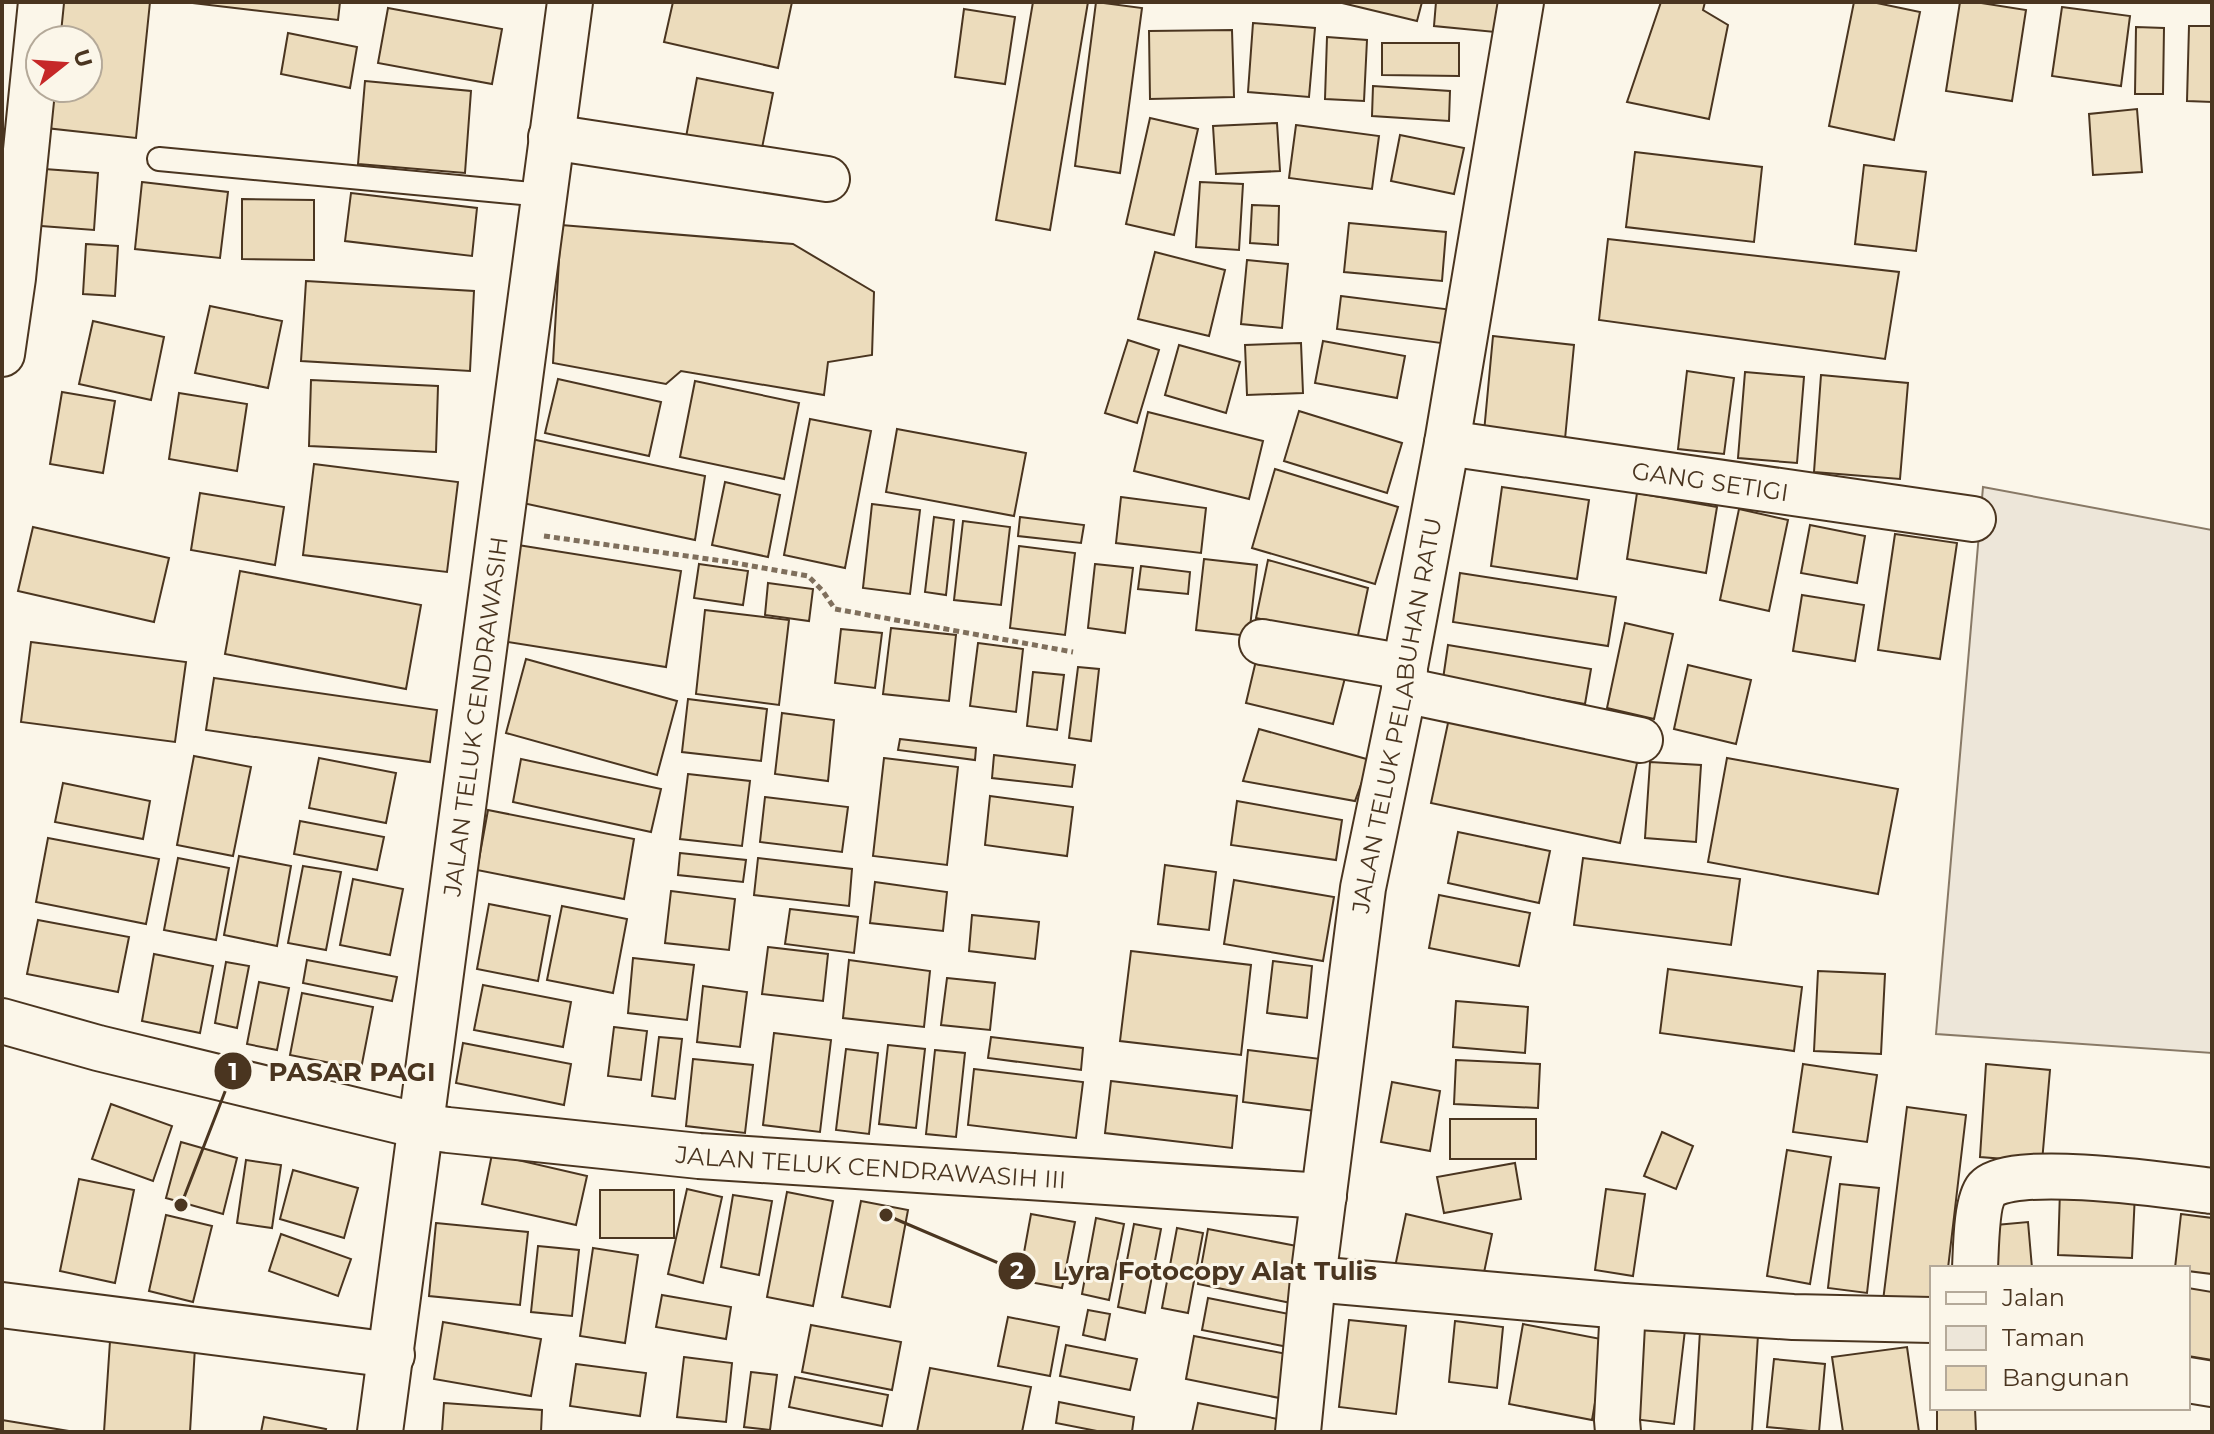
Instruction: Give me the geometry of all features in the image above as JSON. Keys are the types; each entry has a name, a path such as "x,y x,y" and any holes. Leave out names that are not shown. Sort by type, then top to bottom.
{"street":[{"path":"2,354 13,278 41,2"},
{"name":"JALAN TELUK CENDRAWASIH","path":"380,1432 570,2"},
{"name":"JALAN TELUK PELABUHAN RATU","path":"1298,1432 1313,1279 1363,888 1447,443 1521,2"},
{"path":"551,137 827,179"},
{"name":"GANG SETIGI","path":"1447,443 1973,519"},
{"path":"1262,642 1640,740"},
{"name":"JALAN TELUK CENDRAWASIH III","path":"2,1021 98,1048 420,1126 699,1156 1324,1196"},
{"path":"1975,1266 1982,1200 1988,1188 2003,1180 2063,1176 2212,1191"},
{"path":"1313,1279 1623,1306 1793,1317 1930,1320"},
{"path":"2,1305 392,1355"},
{"path":"1618,1432 1623,1306"},
{"path":"2190,1380 2212,1384"}],"lane":[{"path":"159,159 543,195"}],"path":[{"path":"499,530 808,576 835,609 1073,652"}],"green space":[{"path":"1983,487 2212,530 2212,1053 1936,1034"}],"building":[{"path":"59,2 150,2 136,138 46,128 48,104 104,104 104,24 57,24"},
{"path":"184,2 340,2 338,20"},
{"path":"673,2 792,2 778,68 664,42"},
{"path":"1033,2 1088,2 1050,230 996,220"},
{"path":"1096,2 1142,8 1120,173 1075,166"},
{"path":"1338,2 1422,2 1417,21"},
{"path":"1436,2 1508,2 1505,33 1434,26"},
{"path":"1661,2 1705,2 1703,10 1728,25 1709,119 1627,102"},
{"path":"1854,2 1872,2 1920,12 1894,140 1829,126"},
{"path":"1960,2 2026,10 2012,101 1946,91"},
{"path":"2062,7 2130,16 2121,86 2052,76"},
{"path":"388,8 502,29 492,84 378,63"},
{"path":"964,9 1015,17 1005,84 955,77"},
{"path":"1253,23 1315,28 1309,97 1248,92"},
{"path":"2189,26 2212,26 2212,102 2187,101"},
{"path":"2136,27 2164,28 2163,94 2135,94"},
{"path":"1232,30 1234,97 1150,99 1149,31"},
{"path":"288,33 357,47 350,88 281,74"},
{"path":"1327,37 1367,40 1364,101 1325,99"},
{"path":"1382,43 1459,43 1459,76 1382,75"},
{"path":"697,78 773,93 759,163 684,148"},
{"path":"365,81 471,91 465,173 358,164"},
{"path":"1373,86 1450,91 1449,121 1372,116"},
{"path":"2137,109 2142,172 2093,175 2089,114"},
{"path":"1150,118 1198,129 1174,235 1126,224"},
{"path":"1277,123 1280,171 1216,174 1213,126"},
{"path":"1296,125 1379,136 1372,189 1289,178"},
{"path":"1400,135 1464,148 1454,194 1391,181"},
{"path":"1635,152 1762,167 1754,242 1626,227"},
{"path":"1864,165 1926,172 1916,251 1855,244"},
{"path":"31,168 98,173 94,230 28,225"},
{"path":"142,182 228,192 220,258 135,249"},
{"path":"1200,182 1243,184 1239,250 1196,247"},
{"path":"351,193 477,208 472,256 345,241"},
{"path":"242,199 314,200 314,260 242,259"},
{"path":"1252,205 1279,206 1278,245 1250,243"},
{"path":"1349,223 1446,232 1442,281 1344,272"},
{"path":"561,225 793,244 874,292 872,355 828,362 824,395 681,371 666,384 553,363"},
{"path":"1608,239 1899,272 1885,359 1599,320"},
{"path":"86,244 118,246 115,296 83,294"},
{"path":"1155,252 1225,270 1209,336 1138,319"},
{"path":"1247,260 1288,264 1282,328 1241,324"},
{"path":"306,281 474,291 470,371 301,361"},
{"path":"1341,296 1453,310 1448,344 1337,329"},
{"path":"210,306 282,321 268,388 195,373"},
{"path":"93,321 164,337 151,400 79,384"},
{"path":"1493,336 1574,345 1565,439 1484,432"},
{"path":"1128,340 1159,350 1137,423 1105,413"},
{"path":"1323,341 1405,356 1397,398 1315,383"},
{"path":"1301,343 1303,393 1247,395 1245,345"},
{"path":"1179,345 1240,362 1226,413 1165,395"},
{"path":"1687,371 1734,378 1724,454 1678,449"},
{"path":"1745,372 1804,377 1797,463 1738,458"},
{"path":"1821,375 1908,383 1900,479 1814,472"},
{"path":"558,379 661,402 649,456 545,433"},
{"path":"311,380 438,386 436,452 309,446"},
{"path":"695,381 799,403 784,479 680,457"},
{"path":"62,392 115,401 103,473 50,464"},
{"path":"179,393 247,404 237,471 169,459"},
{"path":"1299,411 1402,443 1387,493 1284,461"},
{"path":"1148,412 1263,441 1249,499 1134,471"},
{"path":"810,419 871,431 845,568 784,555"},
{"path":"897,429 1026,453 1014,516 886,492"},
{"path":"522,437 705,476 695,540 518,502"},
{"path":"314,464 458,482 447,572 303,555"},
{"path":"1275,469 1398,507 1375,584 1252,548"},
{"path":"725,482 780,495 768,557 712,545"},
{"path":"1502,487 1589,500 1577,579 1491,566"},
{"path":"200,493 284,507 275,565 191,550"},
{"path":"1637,493 1717,507 1706,573 1627,559"},
{"path":"1121,497 1206,508 1201,553 1116,543"},
{"path":"872,504 920,510 910,594 863,588"},
{"path":"1739,509 1788,520 1769,611 1720,600"},
{"path":"934,517 954,520 946,595 925,592"},
{"path":"1020,517 1084,525 1081,543 1018,536"},
{"path":"963,521 1010,527 1001,605 954,600"},
{"path":"1810,525 1865,536 1857,583 1801,573"},
{"path":"33,527 169,558 154,622 18,591"},
{"path":"1895,534 1957,543 1940,659 1878,650"},
{"path":"518,545 681,571 666,667 502,641"},
{"path":"1019,546 1075,553 1065,635 1010,628"},
{"path":"1204,559 1257,565 1249,636 1196,630"},
{"path":"1268,560 1368,588 1357,640 1256,618"},
{"path":"699,564 748,571 743,605 694,598"},
{"path":"1095,564 1133,568 1125,633 1088,628"},
{"path":"1141,566 1190,572 1188,594 1138,589"},
{"path":"240,571 421,605 406,689 225,654"},
{"path":"1460,573 1616,597 1608,646 1453,622"},
{"path":"768,583 813,589 809,621 765,615"},
{"path":"1802,595 1864,605 1855,661 1793,651"},
{"path":"705,610 789,620 779,705 696,694"},
{"path":"1625,623 1673,634 1654,719 1607,708"},
{"path":"891,628 956,635 949,701 883,694"},
{"path":"841,629 882,633 875,688 835,683"},
{"path":"31,642 186,662 175,742 21,722"},
{"path":"978,643 1023,649 1016,712 970,706"},
{"path":"1448,645 1591,669 1585,704 1443,679"},
{"path":"1258,652 1346,674 1333,724 1246,703"},
{"path":"526,659 677,701 657,775 506,733"},
{"path":"1688,665 1751,680 1736,744 1674,729"},
{"path":"1078,667 1099,669 1091,741 1069,738"},
{"path":"1033,672 1064,675 1057,730 1027,726"},
{"path":"214,678 437,710 430,762 206,730"},
{"path":"688,699 767,709 761,761 682,752"},
{"path":"1451,709 1640,749 1620,843 1431,803"},
{"path":"782,713 834,720 828,781 775,774"},
{"path":"1259,729 1370,760 1355,801 1243,781"},
{"path":"900,739 976,748 975,760 898,750"},
{"path":"994,755 1075,765 1072,787 992,778"},
{"path":"194,756 251,767 233,856 177,845"},
{"path":"319,758 396,773 386,823 309,808"},
{"path":"884,758 958,767 947,865 873,856"},
{"path":"1727,758 1898,789 1878,894 1708,862"},
{"path":"521,759 661,789 651,832 513,802"},
{"path":"1650,762 1701,765 1696,842 1645,838"},
{"path":"688,774 750,781 742,846 680,839"},
{"path":"63,783 150,801 143,839 55,822"},
{"path":"990,796 1073,807 1067,856 985,845"},
{"path":"765,797 848,807 842,852 760,842"},
{"path":"1237,801 1342,820 1336,860 1231,845"},
{"path":"488,810 634,839 624,899 477,870"},
{"path":"300,821 384,837 377,870 294,854"},
{"path":"1458,832 1550,851 1539,903 1448,883"},
{"path":"48,838 159,859 146,924 36,902"},
{"path":"680,853 746,860 743,882 678,875"},
{"path":"239,856 291,866 277,946 224,935"},
{"path":"178,858 229,868 216,940 164,930"},
{"path":"758,858 852,869 849,906 754,895"},
{"path":"1583,858 1740,879 1731,945 1574,925"},
{"path":"1165,865 1216,872 1209,930 1158,924"},
{"path":"303,866 341,872 326,950 288,943"},
{"path":"353,879 403,889 390,955 340,945"},
{"path":"1234,880 1334,897 1323,961 1224,944"},
{"path":"875,882 947,892 943,931 870,923"},
{"path":"671,891 735,899 729,950 665,943"},
{"path":"1439,895 1530,913 1519,966 1429,948"},
{"path":"489,904 550,916 538,981 477,969"},
{"path":"562,906 627,919 613,993 547,980"},
{"path":"790,909 858,917 854,953 785,944"},
{"path":"972,915 1039,922 1035,959 969,951"},
{"path":"38,920 129,937 118,992 27,974"},
{"path":"768,947 828,954 823,1001 762,994"},
{"path":"1131,951 1251,965 1241,1055 1120,1041"},
{"path":"154,954 213,966 200,1033 142,1021"},
{"path":"633,958 694,965 687,1020 628,1013"},
{"path":"307,960 397,977 392,1001 303,983"},
{"path":"849,960 930,971 924,1027 843,1018"},
{"path":"1273,961 1312,966 1307,1018 1267,1013"},
{"path":"226,962 249,966 237,1028 215,1023"},
{"path":"1668,969 1802,987 1794,1051 1660,1033"},
{"path":"1818,971 1885,974 1881,1054 1814,1051"},
{"path":"947,978 995,983 990,1030 941,1025"},
{"path":"259,982 289,988 277,1050 247,1044"},
{"path":"483,985 571,1002 563,1047 474,1030"},
{"path":"703,986 747,992 740,1047 697,1042"},
{"path":"302,993 373,1007 361,1069 290,1055"},
{"path":"1456,1001 1528,1007 1525,1053 1453,1047"},
{"path":"614,1027 647,1031 641,1080 608,1076"},
{"path":"774,1033 831,1040 820,1132 763,1125"},
{"path":"659,1037 682,1039 675,1099 652,1096"},
{"path":"991,1037 1083,1048 1081,1070 988,1058"},
{"path":"463,1043 571,1064 564,1105 456,1083"},
{"path":"888,1045 925,1049 916,1128 879,1124"},
{"path":"846,1049 878,1053 869,1134 836,1130"},
{"path":"935,1050 965,1053 956,1137 926,1134"},
{"path":"1248,1050 1337,1061 1331,1113 1243,1102"},
{"path":"693,1059 753,1065 745,1133 686,1126"},
{"path":"1456,1060 1540,1064 1538,1108 1454,1104"},
{"path":"1803,1064 1877,1075 1867,1142 1793,1132"},
{"path":"1986,1064 2050,1070 2042,1162 1980,1157"},
{"path":"974,1069 1083,1082 1076,1138 968,1125"},
{"path":"1111,1081 1237,1096 1232,1148 1105,1133"},
{"path":"1392,1082 1440,1091 1430,1151 1381,1142"},
{"path":"111,1104 172,1126 153,1181 92,1159"},
{"path":"1907,1107 1966,1115 1948,1266 1930,1266 1930,1315 1882,1309"},
{"path":"1450,1119 1536,1119 1536,1159 1450,1159"},
{"path":"1662,1132 1693,1146 1676,1189 1644,1176"},
{"path":"181,1142 237,1158 223,1214 166,1198"},
{"path":"1787,1150 1831,1157 1810,1284 1767,1276"},
{"path":"492,1154 587,1176 576,1225 482,1204"},
{"path":"246,1160 281,1165 272,1228 237,1223"},
{"path":"1515,1163 1521,1199 1444,1213 1437,1177"},
{"path":"293,1170 358,1188 344,1238 280,1219"},
{"path":"79,1179 134,1190 115,1283 60,1271"},
{"path":"1840,1184 1879,1188 1867,1293 1828,1288"},
{"path":"687,1189 722,1197 703,1283 668,1274"},
{"path":"1606,1189 1645,1194 1633,1276 1595,1270"},
{"path":"600,1190 674,1190 674,1238 600,1238"},
{"path":"2060,1190 2135,1193 2132,1258 2058,1255"},
{"path":"787,1192 833,1201 813,1306 767,1297"},
{"path":"733,1195 772,1201 759,1275 721,1267"},
{"path":"861,1201 908,1210 890,1307 842,1297"},
{"path":"1031,1214 1075,1222 1062,1288 1019,1280"},
{"path":"1406,1214 1492,1234 1481,1287 1395,1267"},
{"path":"2181,1214 2212,1218 2212,1274 2190,1271 2190,1266 2175,1266"},
{"path":"166,1215 212,1226 193,1302 149,1291"},
{"path":"1096,1218 1124,1224 1109,1300 1082,1294"},
{"path":"2028,1222 2032,1266 1989,1266 1985,1226"},
{"path":"436,1223 528,1232 520,1305 429,1296"},
{"path":"1134,1224 1161,1229 1145,1313 1118,1307"},
{"path":"1177,1228 1203,1233 1188,1313 1162,1308"},
{"path":"1208,1229 1302,1247 1291,1303 1198,1284"},
{"path":"281,1234 351,1259 338,1296 269,1271"},
{"path":"538,1246 579,1250 572,1316 531,1312"},
{"path":"593,1248 638,1255 625,1343 580,1336"},
{"path":"2190,1288 2212,1292 2212,1360 2190,1356"},
{"path":"662,1295 731,1307 726,1339 656,1327"},
{"path":"1208,1298 1294,1315 1288,1347 1202,1330"},
{"path":"1088,1310 1110,1314 1105,1340 1083,1335"},
{"path":"1008,1317 1059,1327 1050,1376 998,1366"},
{"path":"1349,1320 1406,1326 1396,1414 1339,1407"},
{"path":"1455,1321 1503,1327 1497,1388 1449,1382"},
{"path":"443,1322 541,1339 531,1396 434,1379"},
{"path":"1523,1324 1606,1340 1592,1420 1509,1404"},
{"path":"811,1325 901,1342 892,1390 802,1372"},
{"path":"1636,1325 1685,1330 1674,1424 1625,1418"},
{"path":"1700,1331 1758,1335 1752,1432 1694,1432"},
{"path":"1194,1336 1302,1357 1294,1401 1186,1379"},
{"path":"110,1341 195,1347 190,1432 104,1432"},
{"path":"1066,1345 1137,1359 1130,1390 1060,1376"},
{"path":"1907,1347 1919,1432 1843,1432 1832,1357"},
{"path":"684,1357 732,1363 726,1422 677,1417"},
{"path":"1774,1359 1825,1364 1819,1432 1767,1427"},
{"path":"576,1364 646,1373 640,1416 570,1406"},
{"path":"930,1368 1031,1387 1022,1432 917,1432"},
{"path":"751,1372 777,1375 770,1430 744,1427"},
{"path":"795,1377 888,1395 882,1426 789,1407"},
{"path":"1059,1402 1134,1417 1132,1432 1102,1432 1056,1423"},
{"path":"444,1403 542,1410 541,1432 442,1432"},
{"path":"1198,1403 1283,1420 1281,1432 1192,1432"},
{"path":"1937,1410 1975,1410 1976,1432 1937,1432"},
{"path":"264,1417 326,1429 325,1432 261,1432"},
{"path":"2,1420 75,1432 2,1432"}],"place":[{"name":"PASAR PAGI","path":"181,1205"},
{"name":"Lyra Fotocopy Alat Tulis","path":"886,1215"}]}
